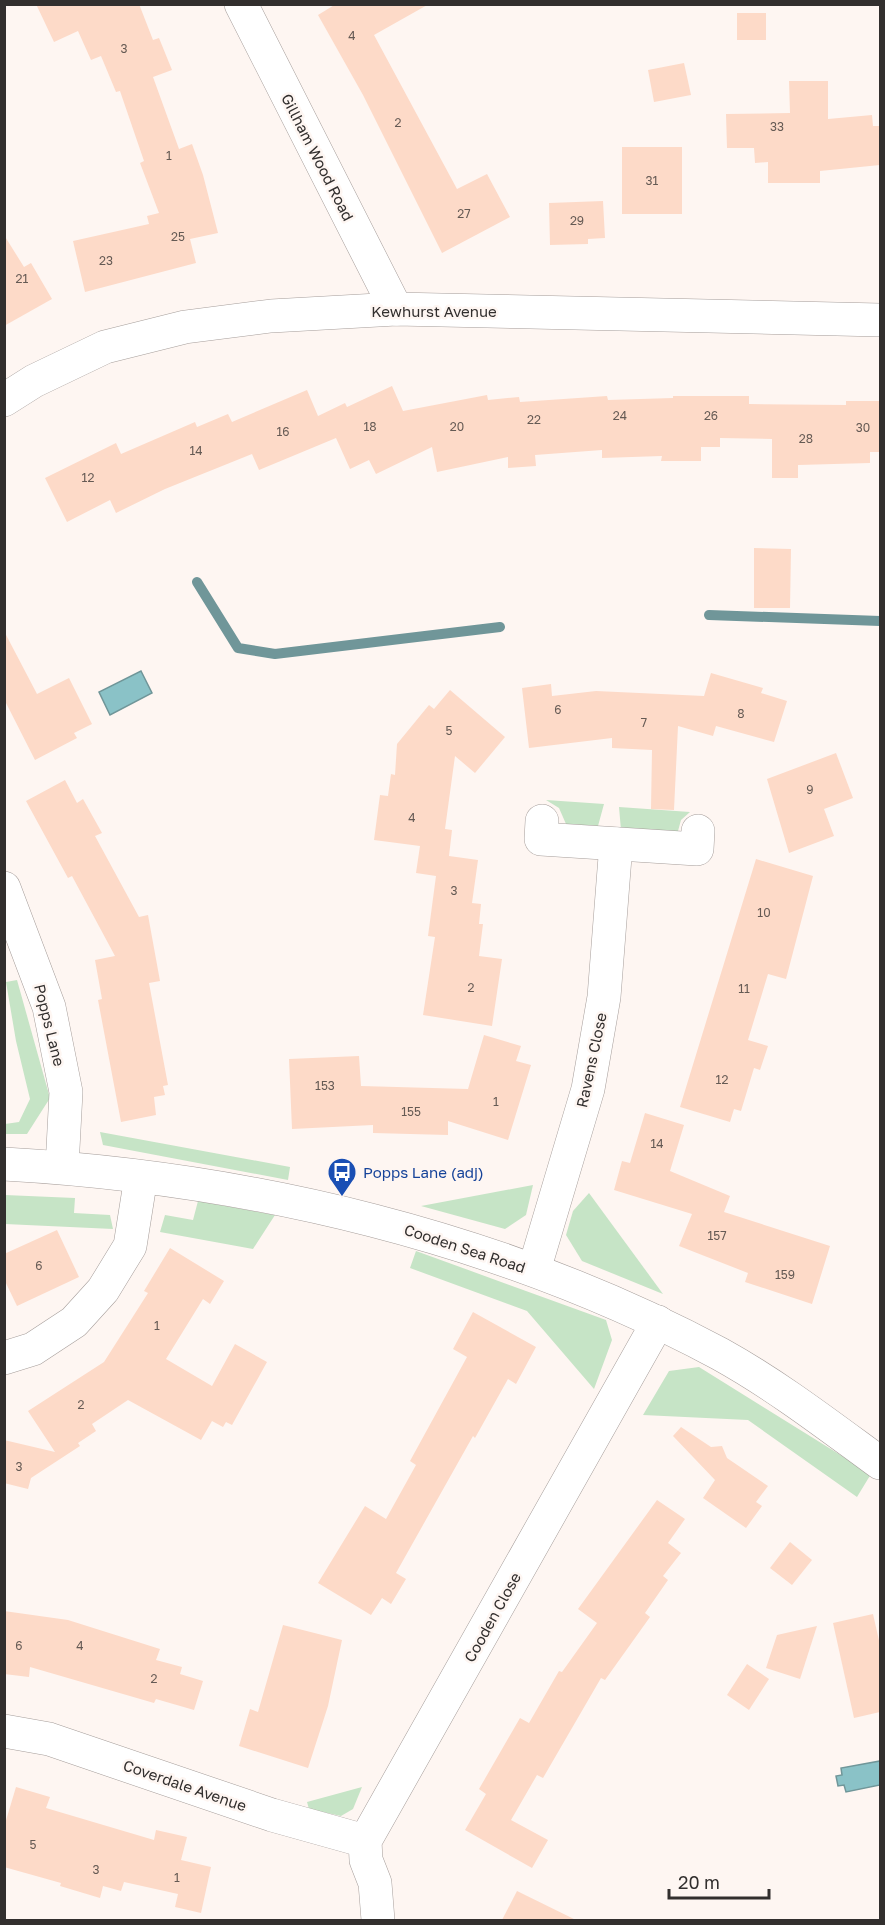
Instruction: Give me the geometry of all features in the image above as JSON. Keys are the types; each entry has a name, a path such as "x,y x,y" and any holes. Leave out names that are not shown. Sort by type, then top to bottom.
{"street":[{"name":"Gillham Wood Road","path":"241,4 396,309"},
{"name":"Kewhurst Avenue","path":"4,400 34,381 105,347 185,327 271,316 396,309 880,320"},
{"path":"542,821 541,839 616,844 697,849 698,831"},
{"name":"Ravens Close","path":"534,1270 588,1089 604,997 616,844"},
{"name":"Popps Lane","path":"4,888 49,1007 56,1039 66,1092 62,1167"},
{"name":"Cooden Sea Road","path":"4,1164 62,1167 239,1191 395,1225 534,1270 658,1322 723,1356 804,1408 880,1462"},
{"path":"4,1358 33,1349 74,1322 103,1290 130,1246 141,1177"},
{"name":"Cooden Close","path":"365,1841 658,1322"},
{"name":"Coverdale Avenue","path":"4,1731 49,1739 272,1815 365,1841"},
{"path":"365,1841 366,1860 375,1883 378,1920"}],"green space":[{"path":"546,800 604,804 598,826 566,824 559,808"},
{"path":"619,807 690,812 681,820 678,831 672,834 621,830"},
{"path":"17,980 50,1098 27,1134 5,1134 5,1124 19,1122 30,1099 16,1041 6,982"},
{"path":"100,1132 290,1167 288,1180 103,1145"},
{"path":"533,1185 526,1215 505,1229 421,1206"},
{"path":"589,1193 663,1294 582,1261 566,1235 573,1211"},
{"path":"5,1195 75,1198 74,1213 110,1215 113,1229 5,1224"},
{"path":"198,1201 275,1215 253,1249 160,1232 165,1215 193,1220"},
{"path":"416,1251 606,1320 612,1340 594,1389 527,1311 410,1268"},
{"path":"699,1367 871,1474 857,1497 748,1420 643,1415 669,1371"},
{"path":"362,1787 353,1809 341,1816 309,1809 307,1802"}],"water":[{"path":"141,671 152,693 110,715 99,692"},
{"path":"880,1761 880,1785 846,1792 844,1785 838,1786 836,1776 842,1775 841,1768"}],"building":[{"path":"36,4 139,4 153,40 159,38 172,70 153,77 179,149 192,144 203,175 218,233 190,239 196,263 85,292 73,241 149,224 147,216 159,213 140,163 144,161 120,91 116,92 101,56 91,60 78,31 54,42"},
{"path":"336,4 429,4 374,35 457,189 487,174 510,217 442,253 363,95 318,15"},
{"path":"737,13 766,13 766,40 737,40"},
{"path":"684,63 691,95 654,102 648,70"},
{"path":"789,81 828,81 828,119 872,115 873,126 880,126 880,165 820,171 820,183 768,183 768,162 755,163 754,148 727,148 726,114 790,113"},
{"path":"622,147 682,147 682,214 622,214"},
{"path":"603,201 605,238 588,239 588,244 550,245 549,203"},
{"path":"4,235 24,267 31,263 52,299 4,326"},
{"path":"392,386 403,411 487,395 488,400 519,397 520,402 607,396 608,400 673,398 673,396 749,396 749,404 846,405 846,401 880,401 880,452 870,452 870,463 798,465 798,478 772,478 772,439 720,438 720,447 701,447 701,461 661,461 662,456 602,458 602,450 535,455 536,466 508,468 508,457 437,472 432,447 376,474 369,460 350,469 336,438 259,470 252,454 165,489 116,513 110,500 67,522 45,478 116,443 121,454 195,422 197,427 228,414 232,422 307,390 318,416 345,403 347,407"},
{"path":"754,548 791,549 790,608 754,608"},
{"path":"4,631 37,694 69,678 92,724 74,733 77,738 35,760 4,699"},
{"path":"711,673 763,688 761,693 787,701 774,742 716,726 713,736 678,726 674,810 651,809 652,750 612,748 612,738 529,748 522,688 551,684 552,696 596,691 704,696"},
{"path":"450,690 505,737 475,773 455,756 445,829 452,830 449,856 478,860 472,903 481,904 479,924 483,924 479,956 502,959 492,1026 423,1015 435,937 428,936 436,876 416,873 420,846 374,840 380,795 388,796 391,774 395,775 397,744 429,705 434,709"},
{"path":"836,753 853,798 824,809 834,836 789,853 767,779"},
{"path":"65,780 77,803 83,799 102,833 95,836 139,917 148,915 160,981 149,983 168,1085 163,1086 165,1095 154,1097 156,1115 121,1122 98,1000 102,999 95,960 115,956 72,876 68,878 26,801"},
{"path":"756,859 813,876 786,979 768,974 748,1040 768,1046 760,1070 754,1068 741,1111 734,1109 730,1122 680,1107"},
{"path":"484,1035 521,1046 516,1061 531,1065 508,1140 448,1121 448,1135 373,1133 373,1125 292,1129 289,1059 359,1056 361,1086 468,1089"},
{"path":"645,1113 684,1125 670,1171 730,1196 724,1212 830,1246 812,1304 745,1282 748,1273 679,1246 692,1214 614,1190 622,1161 630,1163"},
{"path":"57,1230 79,1277 17,1306 4,1279 4,1254"},
{"path":"170,1248 224,1281 210,1304 203,1299 166,1359 212,1386 235,1344 267,1362 232,1425 226,1422 223,1427 212,1421 201,1440 128,1400 92,1424 96,1431 78,1443 80,1446 31,1478 28,1489 4,1483 4,1440 55,1452 28,1411 104,1362 148,1293 144,1291"},
{"path":"473,1312 536,1347 516,1384 508,1379 475,1438 473,1436 396,1573 406,1579 391,1604 382,1598 371,1615 318,1583 365,1506 386,1519 416,1465 410,1461 467,1357 453,1349"},
{"path":"681,1427 711,1447 722,1446 727,1458 768,1486 756,1502 762,1506 746,1528 703,1498 715,1480 673,1436"},
{"path":"657,1500 685,1519 668,1543 681,1553 663,1576 668,1580 645,1613 650,1617 605,1680 601,1678 543,1778 537,1775 511,1820 548,1840 532,1868 465,1830 486,1794 479,1789 520,1718 529,1723 559,1671 562,1672 597,1623 578,1609"},
{"path":"790,1542 812,1560 792,1585 770,1568"},
{"path":"4,1611 68,1620 160,1649 156,1660 182,1667 180,1674 203,1681 194,1710 156,1699 154,1703 30,1667 29,1677 4,1674"},
{"path":"873,1614 880,1645 880,1712 854,1718 833,1623"},
{"path":"283,1625 342,1640 328,1706 308,1768 239,1746 250,1709 258,1712"},
{"path":"817,1626 800,1679 766,1668 777,1635"},
{"path":"747,1664 769,1679 749,1710 727,1695"},
{"path":"16,1787 50,1797 46,1808 154,1840 156,1830 187,1837 181,1860 211,1867 201,1913 175,1907 178,1894 124,1882 121,1891 103,1886 100,1898 60,1886 61,1883 4,1867 4,1827"},
{"path":"517,1891 576,1920 502,1920"}],"waterway":[{"path":"197,582 238,648 275,654 500,627"},
{"path":"709,615 880,621"}],"place":[{"name":"Popps Lane (adj)","path":"342,1198"}]}
